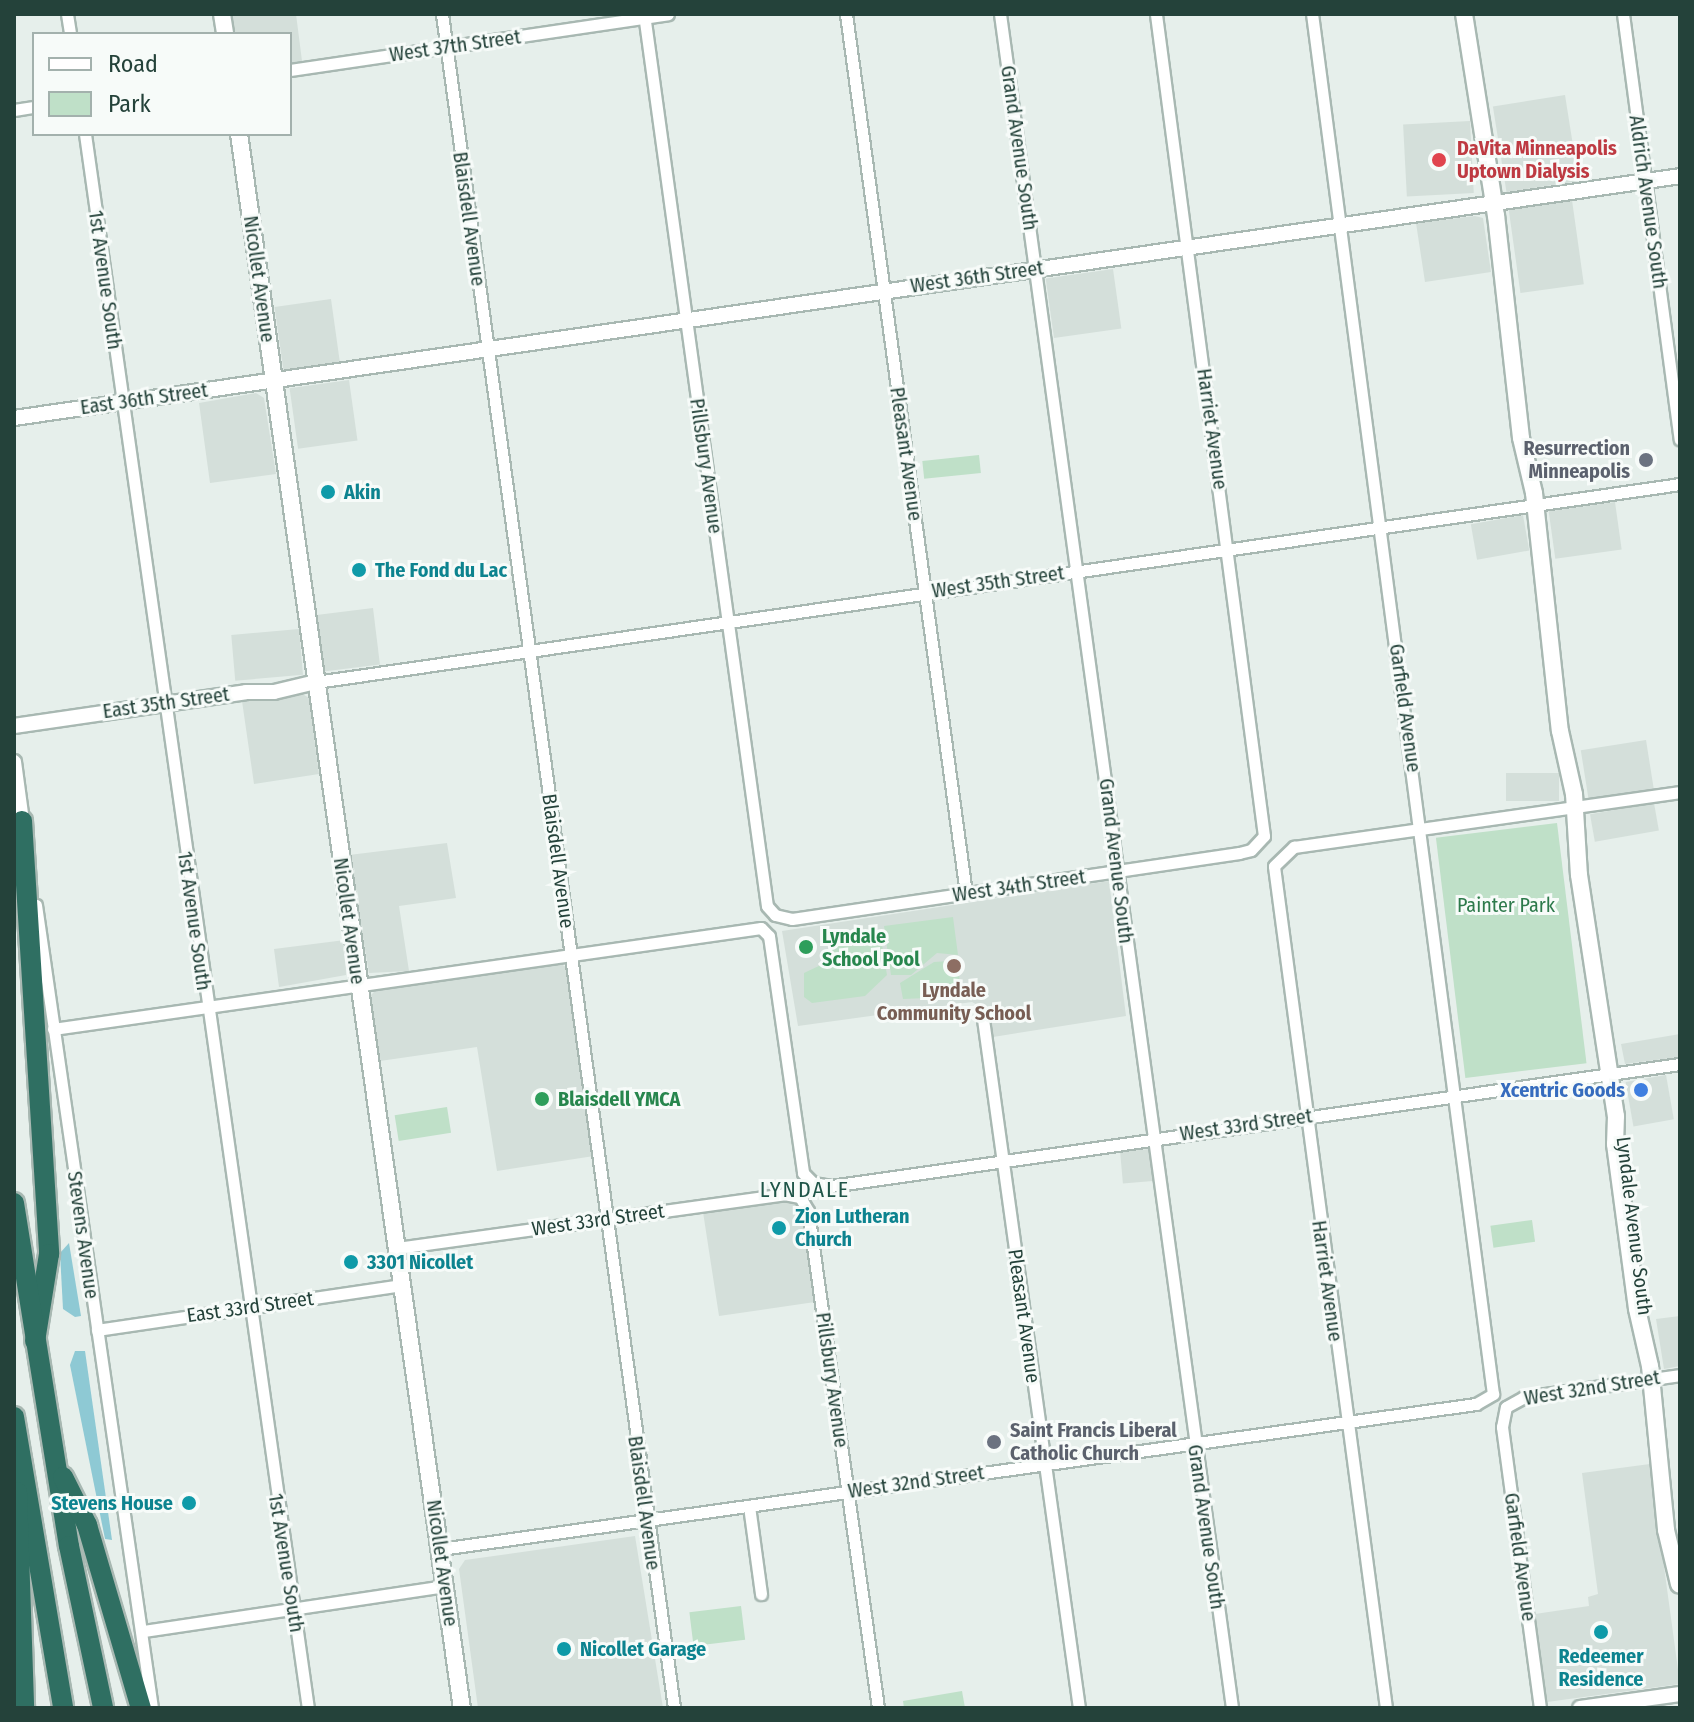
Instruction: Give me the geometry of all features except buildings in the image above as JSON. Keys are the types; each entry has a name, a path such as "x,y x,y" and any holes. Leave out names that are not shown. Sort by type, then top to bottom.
{"highway":[{"path":"22,821 49,1254 35,1341"},
{"path":"14,1203 53,1456 103,1708"},
{"path":"14,1417 63,1708"},
{"path":"17,1440 16,1565 24,1708"},
{"path":"53,1456 87,1525 141,1708"},
{"path":"87,1636 89,1708"}],"main road":[{"name":"Lyndale Avenue South","path":"1464,14 1475,98 1483,116"},
{"name":"Lyndale Avenue South","path":"1474,14 1485,98 1483,116 1505,287 1515,313 1532,442 1530,466 1541,548 1539,572 1554,688 1576,806 1581,845 1579,875 1597,1007 1606,1037 1611,1074 1616,1116 1615,1144 1637,1309 1646,1337 1652,1379 1666,1530 1680,1584"},
{"name":"Nicollet Avenue","path":"239,136 357,984 462,1708"},
{"name":"Lyndale Avenue South","path":"1657,1424 1666,1449 1680,1555"}],"street":[{"name":"Blaisdell Avenue","path":"442,14 674,1708"},
{"name":"West 37th Street","path":"292,70 668,14"},
{"name":"Pleasant Avenue","path":"846,14 966,893"},
{"name":"Grand Avenue South","path":"1000,14 1079,570 1116,873 1232,1708"},
{"name":"Harriet Avenue","path":"1156,14 1265,829 1261,843"},
{"name":"Garfield Avenue","path":"1312,14 1495,1375 1493,1394 1487,1400"},
{"name":"Aldrich Avenue South","path":"1623,14 1680,439"},
{"name":"Pillsbury Avenue","path":"645,16 767,906 775,915"},
{"name":"1st Avenue South","path":"85,136 162,704 308,1708"},
{"name":"West 36th Street","path":"274,380 1680,176"},
{"name":"East 36th Street","path":"14,418 274,380"},
{"name":"West 35th Street","path":"315,677 529,650 1680,484"},
{"name":"East 35th Street","path":"14,726 246,692 287,690 315,677"},
{"name":"Stevens Avenue","path":"14,762 144,1631 152,1708"},
{"path":"1421,828 1680,792"},
{"name":"Harriet Avenue","path":"1386,1708 1273,877 1279,855 1294,847 1421,828"},
{"name":"West 34th Street","path":"775,915 792,919 1116,873 1239,853 1261,843"},
{"name":"West 33rd Street","path":"571,952 761,928 769,936 803,1173 813,1183 831,1186 1680,1064"},
{"path":"53,1029 571,952"},
{"name":"Pleasant Avenue","path":"983,1019 1079,1708"},
{"name":"West 33rd Street","path":"397,1248 784,1194 800,1197"},
{"name":"Pillsbury Avenue","path":"800,1197 808,1211 878,1708"},
{"name":"East 33rd Street","path":"97,1330 402,1285"},
{"name":"West 32nd Street","path":"1506,1407 1524,1397 1680,1375"},
{"name":"West 32nd Street","path":"440,1549 1487,1400"},
{"name":"Garfield Avenue","path":"1506,1407 1502,1427 1540,1708"},
{"path":"749,1506 761,1594"},
{"path":"144,1631 445,1586"},
{"path":"1580,1708 1680,1694"}],"shaded area":[{"path":"231,14 296,14 302,61 292,63 292,32 234,32"},
{"path":"1565,95 1579,181 1507,192 1493,106"},
{"path":"1470,121 1474,193 1407,196 1403,125"},
{"path":"1572,200 1584,284 1520,293 1509,209"},
{"path":"1475,216 1483,218 1491,272 1425,282 1416,223"},
{"path":"1113,269 1121,328 1054,338 1046,278"},
{"path":"331,299 340,362 283,370 275,307"},
{"path":"349,380 357,440 298,449 290,388"},
{"path":"256,393 264,398 276,474 210,483 199,403"},
{"path":"1615,502 1622,550 1555,559 1549,511"},
{"path":"1523,515 1529,550 1477,560 1471,524"},
{"path":"373,608 380,665 321,672 314,615"},
{"path":"299,629 303,675 235,681 231,635"},
{"path":"301,693 309,698 319,774 254,784 242,701"},
{"path":"1646,740 1654,790 1589,801 1581,750"},
{"path":"1506,773 1559,773 1559,801 1506,801"},
{"path":"1654,803 1659,831 1595,842 1590,814"},
{"path":"447,843 456,898 399,906 409,971 369,973 349,855"},
{"name":"Lyndale Community School","path":"1109,881 1126,1016 993,1037 987,1010 972,1002 798,1026 782,931"},
{"path":"345,940 346,975 279,987 274,949"},
{"path":"558,962 569,969 594,1156 497,1171 477,1047 380,1061 371,995 376,990"},
{"path":"1680,1034 1680,1057 1625,1064 1621,1044"},
{"path":"1666,1075 1674,1119 1633,1126 1626,1082"},
{"path":"1150,1149 1153,1181 1123,1183 1120,1152"},
{"path":"796,1200 801,1206 815,1302 719,1316 703,1212"},
{"path":"1680,1316 1680,1366 1664,1369 1656,1319"},
{"path":"1650,1464 1680,1684 1547,1702 1535,1614 1589,1606 1588,1597 1598,1594 1582,1473"},
{"name":"Nicollet Garage","path":"635,1536 663,1708 478,1708 459,1569 465,1560"}],"green space":[{"path":"979,455 981,473 924,479 922,461"},
{"name":"Painter Park","path":"1557,823 1586,1063 1465,1078 1436,838"},
{"path":"953,917 958,955 937,953 911,975 891,975 884,926"},
{"path":"880,933 887,975 865,996 812,1003 804,997 804,973 823,964 840,939"},
{"path":"949,961 959,971 960,989 950,997 903,999 900,983 934,962"},
{"path":"447,1107 451,1133 399,1141 395,1115"},
{"path":"1532,1220 1535,1242 1493,1248 1490,1226"},
{"path":"741,1606 745,1640 694,1646 689,1612"},
{"path":"962,1691 965,1708 904,1708 903,1701"}],"water":[{"path":"69,1243 81,1316 75,1317 63,1309 60,1253"},
{"path":"75,1351 85,1351 112,1540 105,1539 70,1365"}],"place":[{"name":"DaVita Minneapolis Uptown Dialysis","path":"1439,160"},
{"name":"Resurrection Minneapolis","path":"1646,460"},
{"name":"Akin","path":"328,492"},
{"name":"The Fond du Lac","path":"359,570"},
{"name":"Lyndale School Pool","path":"806,947"},
{"name":"Lyndale Community School","path":"954,966"},
{"name":"Xcentric Goods","path":"1641,1090"},
{"name":"Blaisdell YMCA","path":"542,1099"},
{"name":"Zion Lutheran Church","path":"779,1228"},
{"name":"3301 Nicollet","path":"351,1262"},
{"name":"Saint Francis Liberal Catholic Church","path":"994,1442"},
{"name":"Stevens House","path":"189,1503"},
{"name":"Redeemer Residence","path":"1601,1632"},
{"name":"Nicollet Garage","path":"564,1649"}],"district":[{"name":"LYNDALE","path":"805,1190"}]}
